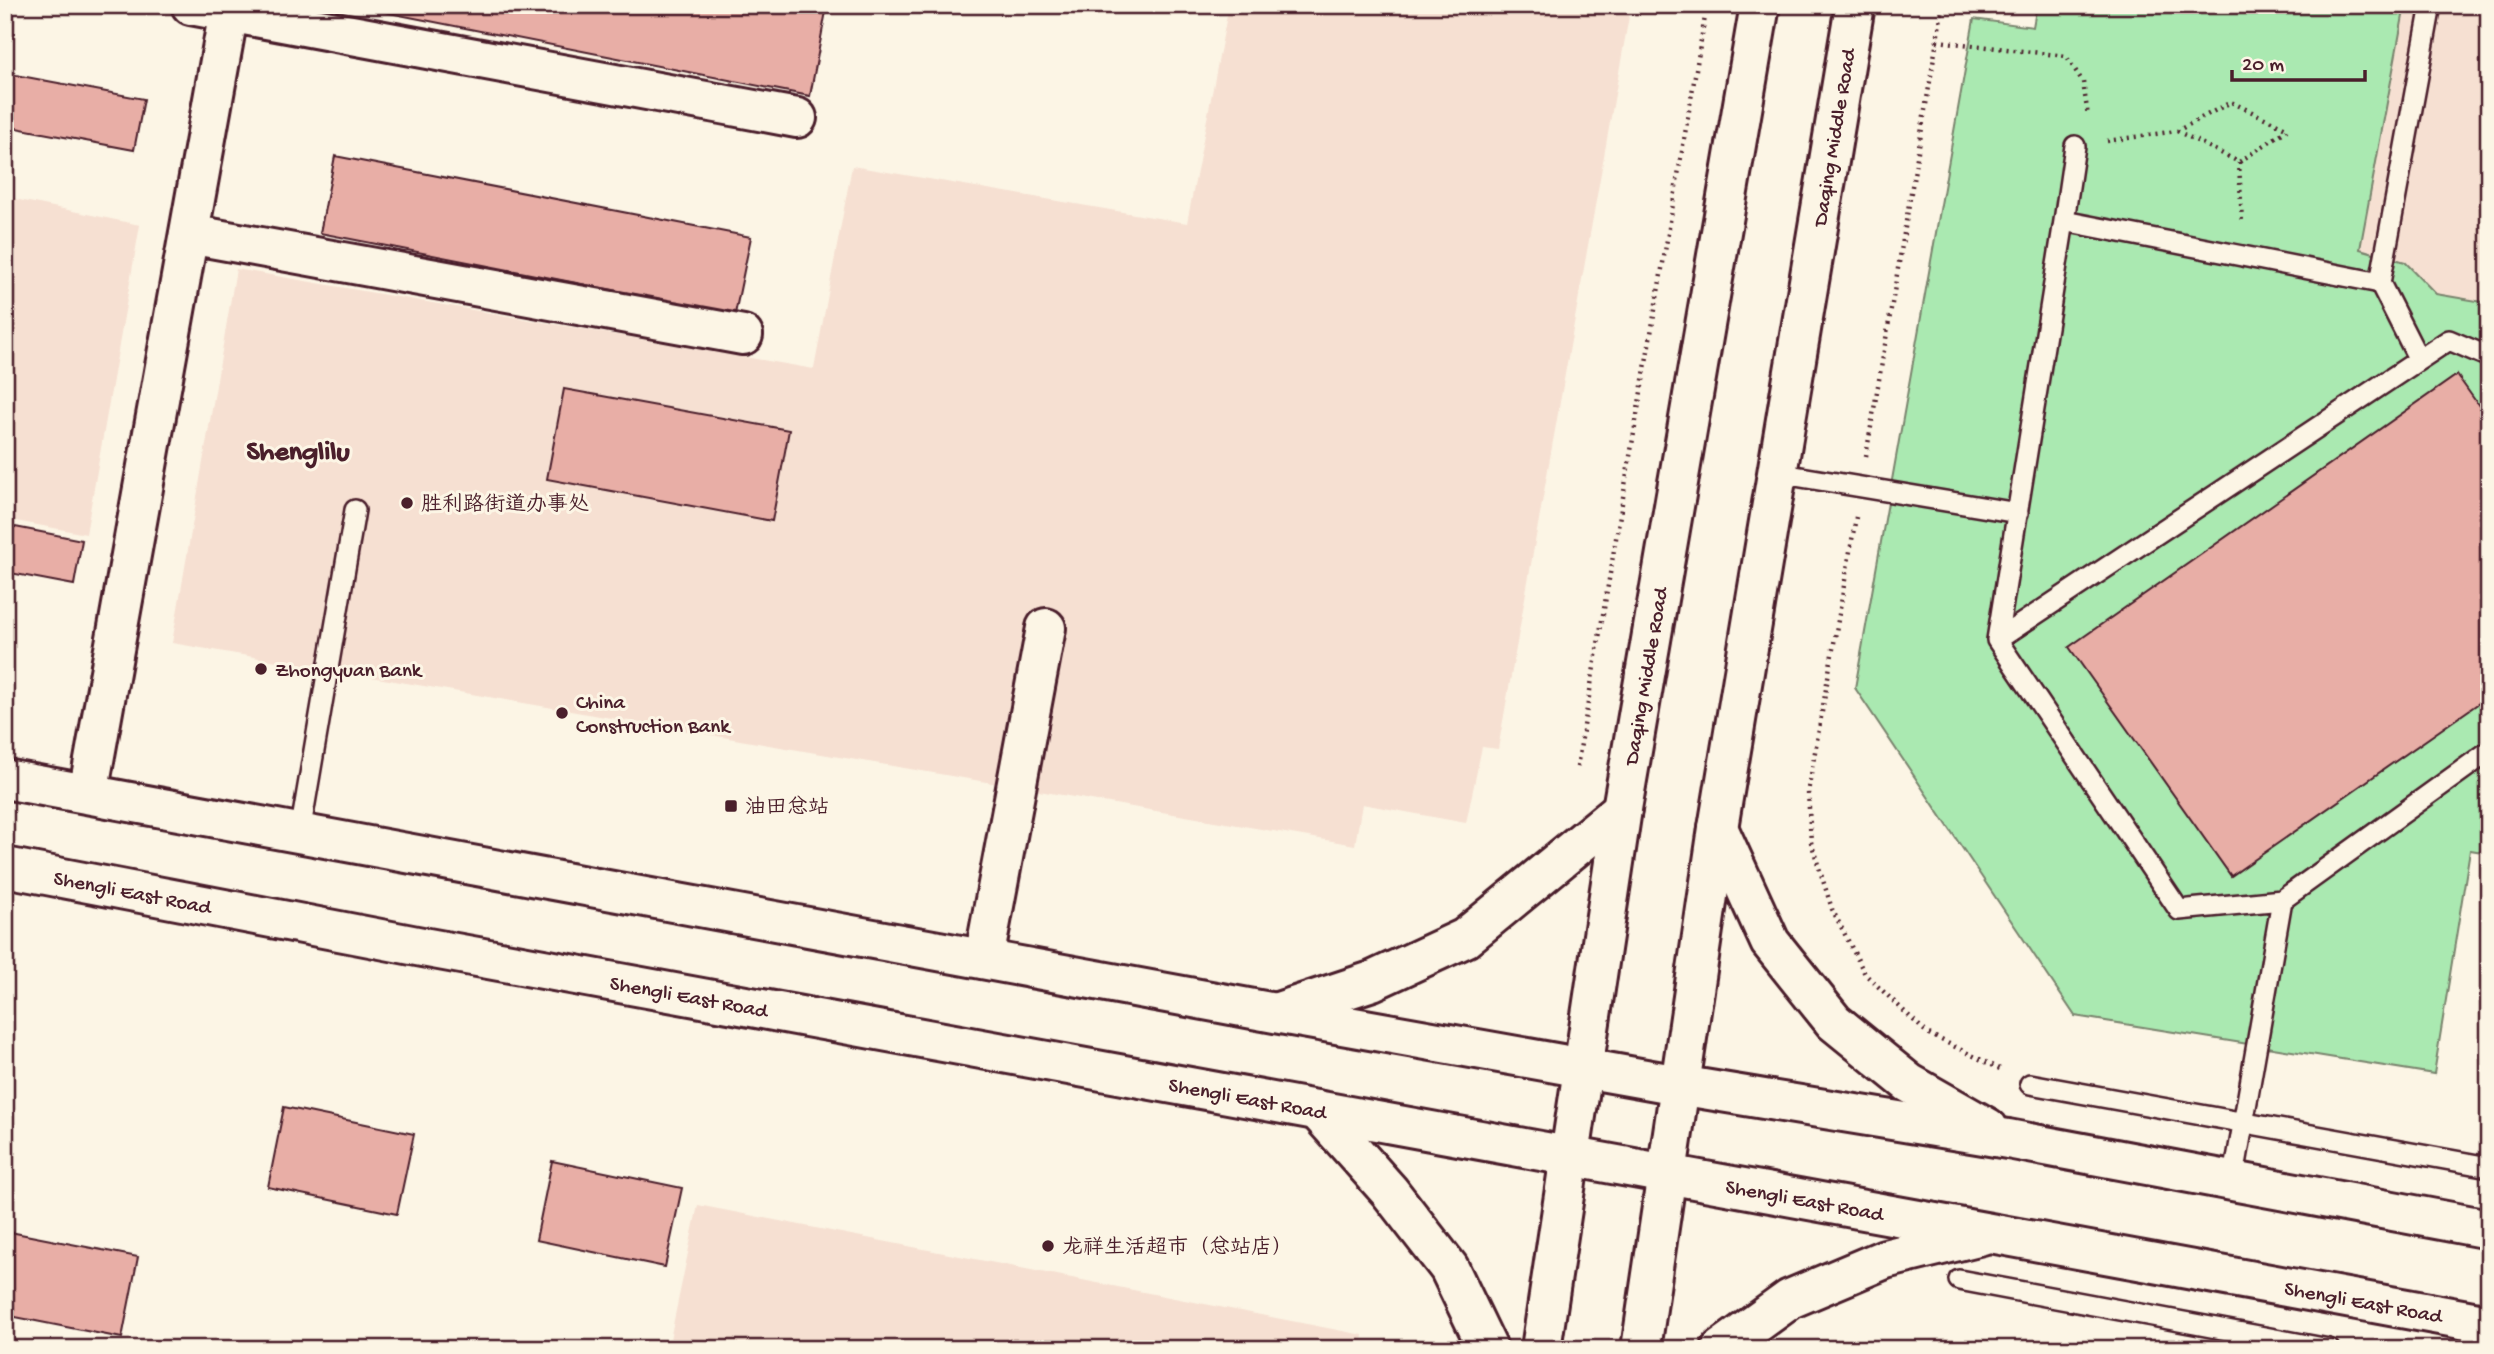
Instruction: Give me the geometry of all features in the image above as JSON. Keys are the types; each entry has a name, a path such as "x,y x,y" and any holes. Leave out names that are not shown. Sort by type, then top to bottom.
{"main road":[{"path":"191,5 230,9 797,118"},
{"name":"Daqing Middle Road","path":"1541,1349 1622,809 1760,5"},
{"name":"Daqing Middle Road","path":"1641,1349 1718,828 1855,5"},
{"path":"88,794 230,9"},
{"path":"189,234 743,335"},
{"path":"984,959 1046,628"},
{"path":"5,779 1275,1013 1679,1085 2008,1139 2489,1229"},
{"path":"1275,1013 1371,981 1465,938 1622,809"},
{"path":"1718,828 1770,942 1834,1022 1909,1083 2008,1139"},
{"name":"Shengli East Road","path":"5,867 417,946 2489,1324"},
{"path":"1317,1110 1390,1192 1449,1268 1488,1349"},
{"path":"1721,1349 1790,1299 1885,1259 1996,1232"}],"lane":[{"path":"2418,358 2380,283 2431,5"},
{"path":"2075,146 1997,640 2179,910 2281,900 2489,751"},
{"path":"2064,221 2380,283"},
{"path":"1997,640 2418,358 2449,340 2489,357"},
{"path":"1777,473 2018,513"},
{"path":"300,833 355,510"},
{"path":"2233,1182 2281,900"},
{"path":"2030,1084 2489,1167"},
{"path":"1959,1280 2329,1349"}],"path":[{"path":"1577,767 1707,5"},
{"path":"1943,5 1808,792 1811,842 1832,909 1865,974 1927,1033 2030,1084"},
{"path":"1937,41 2066,56 2083,82 2088,117 2075,146"},
{"path":"2075,146 2177,131 2231,102 2288,129 2239,162"},
{"path":"2177,131 2239,162"},
{"path":"2239,162 2242,255"}],"shaded area":[{"path":"1229,5 1631,5 1498,749 1482,747 1466,823 1362,804 1355,845 172,643 236,269 814,369 852,166 1187,223"},
{"path":"2405,5 2489,5 2489,303 2436,294 2405,262 2360,249"},
{"path":"5,197 140,225 86,534 5,519"},
{"path":"698,1205 1363,1335 1361,1349 668,1349"}],"green space":[{"path":"2037,5 2405,5 2360,249 2405,262 2436,294 2489,303 2489,853 2470,850 2434,1074 2075,1016 1855,688 1974,19 2033,27"}],"building":[{"path":"375,5 827,6 810,96 374,10"},
{"path":"5,73 144,99 134,150 5,126"},
{"path":"335,156 751,237 735,314 320,233"},
{"path":"2457,375 2489,420 2489,696 2231,876 2069,647"},
{"path":"564,389 789,430 772,521 547,479"},
{"path":"5,525 82,540 74,585 5,572"},
{"path":"284,1107 414,1134 397,1214 268,1187"},
{"path":"552,1161 682,1188 665,1267 536,1240"},
{"path":"5,1231 138,1257 122,1338 5,1315"}],"place":[{"name":"胜利路街道办事处","path":"407,503"},
{"name":"Zhongyuan Bank","path":"261,669"},
{"name":"China Construction Bank","path":"562,713"},
{"name":"油田总站","path":"731,806"},
{"name":"龙祥生活超市（总站店）","path":"1048,1246"}],"district":[{"name":"Shenglilu","path":"298,449"}]}
